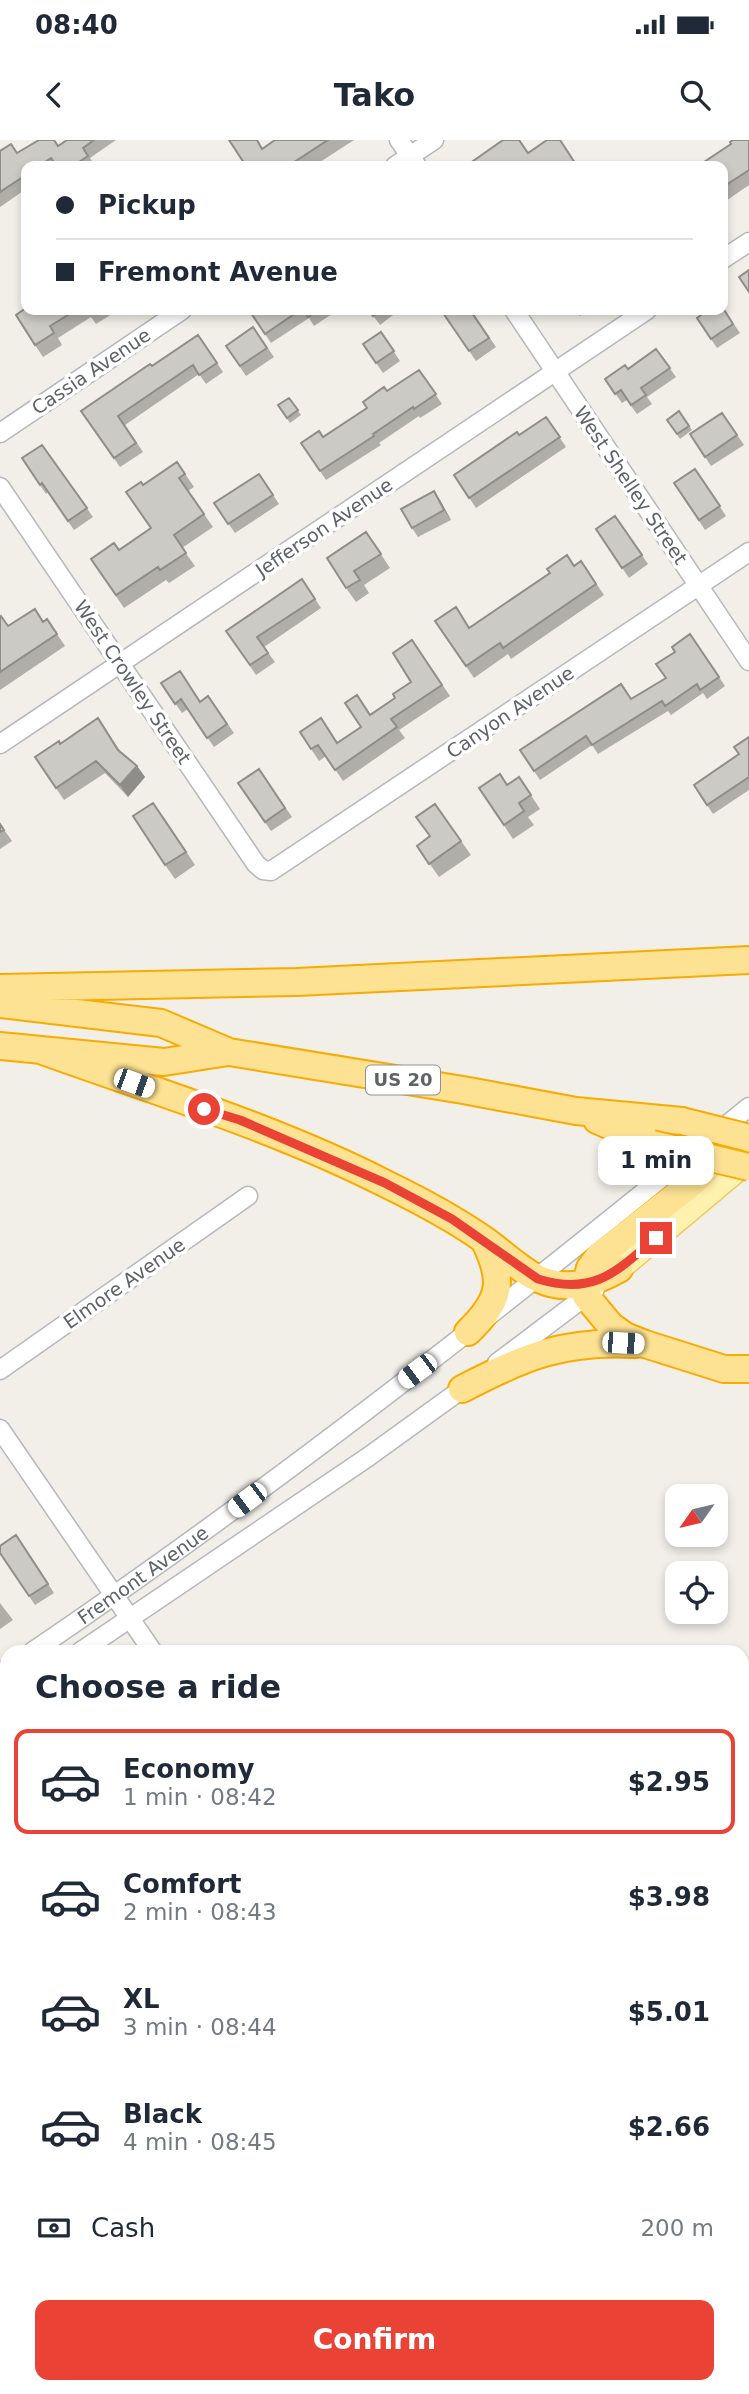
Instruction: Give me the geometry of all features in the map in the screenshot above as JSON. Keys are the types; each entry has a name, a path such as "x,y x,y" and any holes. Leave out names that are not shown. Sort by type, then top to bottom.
{"highway":[{"path":"0,988 297,982 749,960"},
{"name":"US 20","path":"0,1004 161,1023 229,1052 576,1111 682,1121 749,1138"},
{"name":"US 20","path":"0,1046 164,1062 229,1052"},
{"path":"40,1049 240,1120 385,1183 483,1238 538,1279 585,1290 611,1325 625,1336 645,1345 724,1369 749,1369"},
{"name":"US 20","path":"576,1111 652,1144 749,1167"},
{"path":"585,1290 590,1268 599,1256 687,1187 749,1131"},
{"path":"468,1332 485,1316 498,1287 494,1258 483,1238"},
{"path":"585,1290 619,1269"},
{"path":"462,1389 508,1364 544,1352 602,1342 645,1345"}],"main road":[{"path":"619,1269 749,1160"}],"street":[{"path":"399,140 406,161"},
{"path":"409,161 434,140"},
{"path":"728,256 749,242"},
{"name":"Cassia Avenue","path":"0,433 175,315"},
{"name":"West Shelley Street","path":"517,315 749,661"},
{"name":"Jefferson Avenue","path":"0,744 639,315"},
{"name":"West Crowley Street","path":"0,487 256,864 263,870 271,871"},
{"name":"Canyon Avenue","path":"271,871 749,552"},
{"name":"Fremont Avenue","path":"42,1645 184,1547 538,1279 749,1107"},
{"name":"Elmore Avenue","path":"0,1370 247,1196"},
{"name":"Fremont Avenue","path":"90,1645 357,1464 462,1389 585,1290"},
{"path":"0,1429 148,1645"}],"building":[{"path":"39,140 54,140 58,146 67,140 94,140 83,148 88,156 80,161 53,161 51,158 46,161 21,161 21,178 0,192 0,151 11,144 17,153"},
{"path":"229,140 257,140 262,149 275,140 328,140 296,161 243,161"},
{"path":"503,140 519,140 528,153 547,140 560,140 574,161 473,161"},
{"path":"749,140 749,170 728,184 728,161 706,161 731,144 730,142"},
{"path":"749,270 749,292 739,277"},
{"path":"21,312 21,315 68,315 50,326 54,333 35,345 16,315"},
{"path":"252,315 293,315 265,334"},
{"path":"444,315 473,315 489,338 469,351"},
{"path":"701,315 727,315 733,324 711,339 697,318"},
{"path":"253,327 267,348 240,366 226,346"},
{"path":"381,332 394,351 376,363 363,344"},
{"path":"198,335 217,363 199,375 193,365 118,416 136,443 114,458 81,411"},
{"path":"656,349 670,368 641,388 646,395 631,405 621,390 615,394 605,379 625,365 628,369"},
{"path":"419,370 436,394 320,471 301,443 319,431 323,437 367,408 363,402 384,387 387,391"},
{"path":"289,398 298,410 287,418 278,405"},
{"path":"679,411 689,426 677,434 667,420"},
{"path":"722,413 737,435 705,457 690,434"},
{"path":"546,417 560,437 469,498 454,475 517,432 519,435"},
{"path":"42,445 87,508 68,521 22,458"},
{"path":"177,462 185,474 179,478 204,514 174,535 186,553 160,570 158,567 116,595 91,559 114,543 119,550 151,528 126,492 141,482 143,485"},
{"path":"695,469 720,506 699,520 674,483"},
{"path":"259,474 273,495 228,524 214,503"},
{"path":"434,491 444,510 412,528 401,509"},
{"path":"615,516 642,555 622,568 596,529"},
{"path":"366,532 381,554 354,571 360,580 346,588 327,558"},
{"path":"567,555 574,566 581,561 596,584 503,648 500,643 466,666 435,621 456,607 469,628 550,573 547,569"},
{"path":"302,579 315,599 257,637 268,653 250,665 226,631"},
{"path":"35,609 43,622 47,619 57,634 0,672 0,617 8,626"},
{"path":"690,634 719,677 700,690 697,684 665,706 662,701 592,745 586,736 534,771 520,750 621,684 631,699 666,678 656,664 675,652 672,647"},
{"path":"412,640 442,685 391,719 397,727 335,770 318,745 311,749 300,732 321,718 337,743 361,727 345,703 357,695 370,715 395,698 393,694 411,682 393,653"},
{"path":"180,671 200,702 208,696 227,724 207,738 181,699 175,704 161,683"},
{"path":"98,718 118,750 137,766 120,785 96,761 56,788 35,757 59,741 60,744"},
{"path":"749,737 749,777 707,805 694,785 739,754 734,747"},
{"path":"259,769 285,808 265,822 238,783"},
{"path":"500,774 507,785 519,777 531,795 519,803 524,811 504,825 479,788"},
{"path":"153,803 186,852 165,865 133,816"},
{"path":"435,804 461,841 429,864 417,846 430,836 416,817"},
{"path":"16,1535 48,1584 29,1596 0,1553 0,1546"}],"route":[{"path":"204,1109 240,1120 385,1183 452,1219 483,1238 538,1279 551,1283 567,1286 603,1278 619,1269 656,1238"}]}
